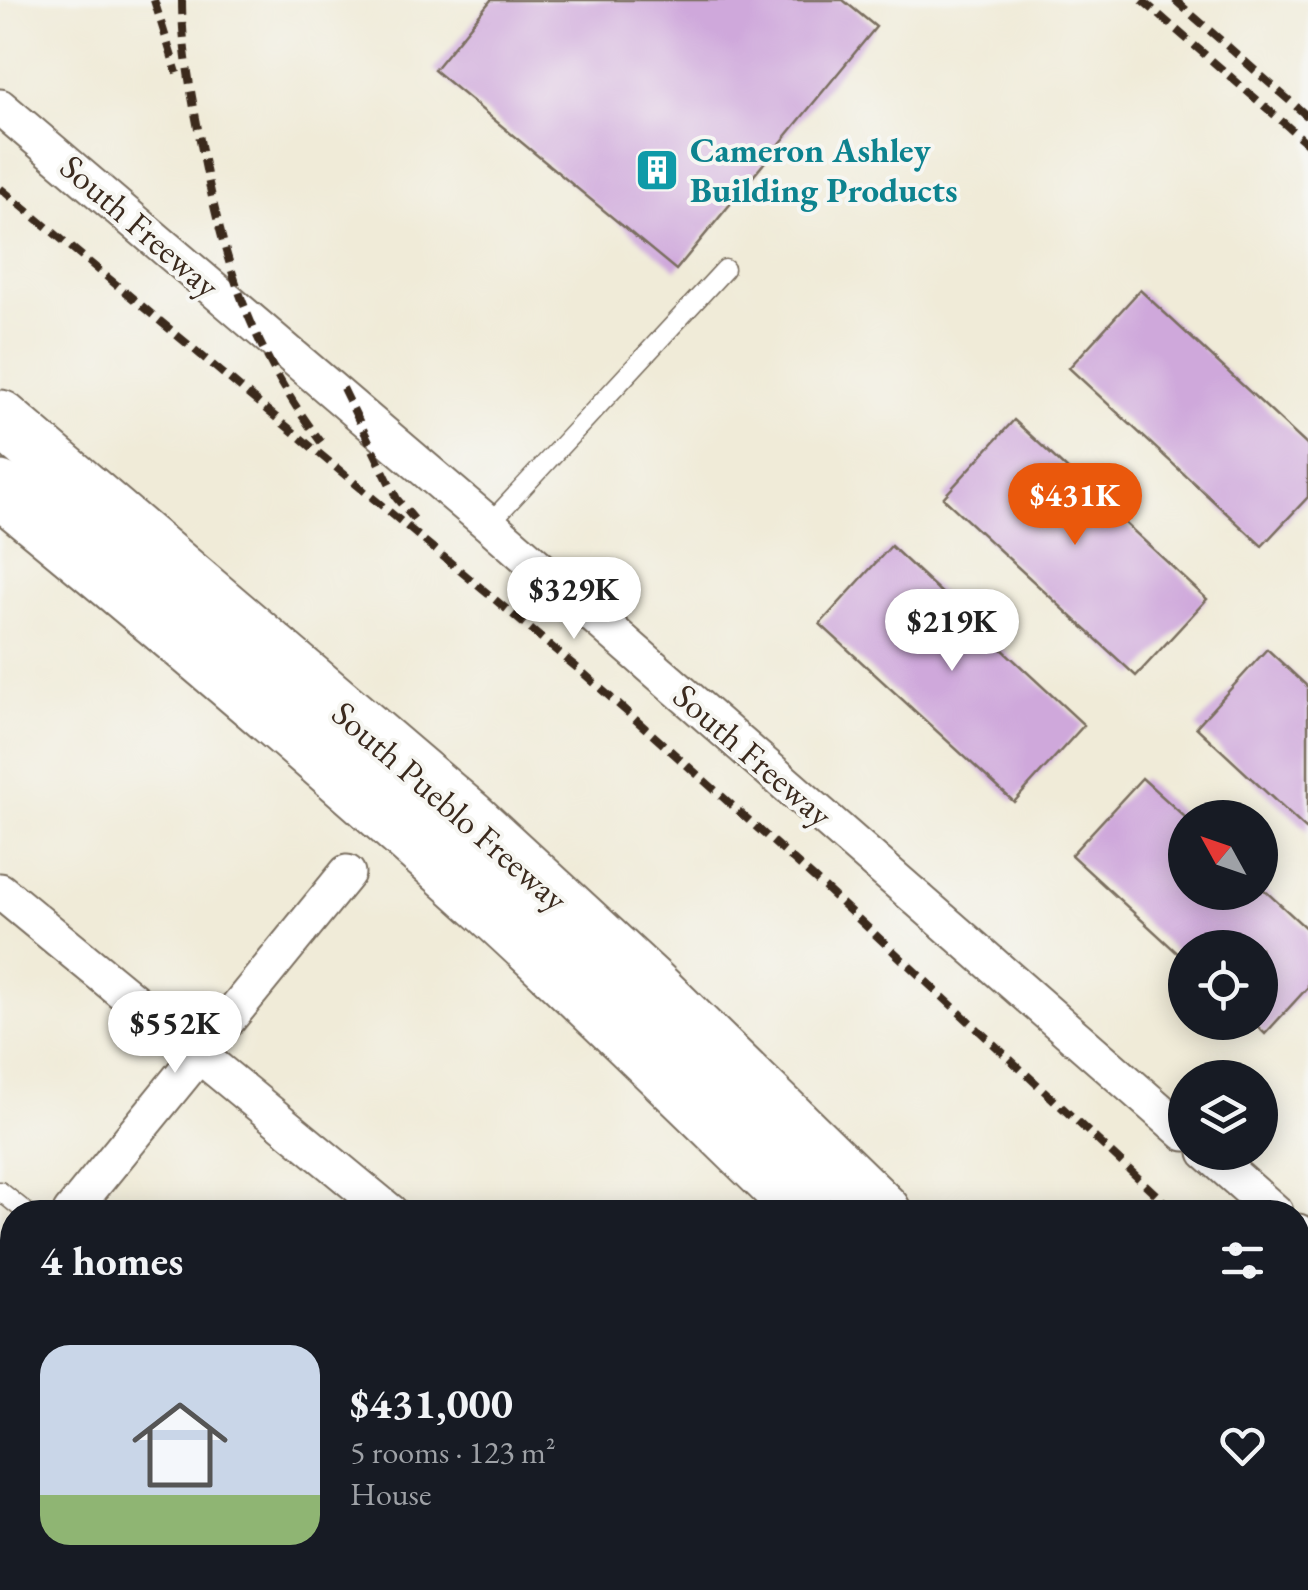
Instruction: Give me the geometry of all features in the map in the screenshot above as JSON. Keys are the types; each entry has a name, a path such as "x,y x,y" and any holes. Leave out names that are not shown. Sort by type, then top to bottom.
{"highway":[{"name":"South Pueblo Freeway","path":"0,418 469,818 650,985 871,1200"},
{"name":"South Pueblo Freeway","path":"0,489 156,617 489,908 794,1200"}],"street":[{"name":"South Freeway","path":"0,106 489,524 1168,1118"},
{"path":"81,1200 347,873"},
{"path":"0,891 375,1200"},
{"path":"1228,1170 1262,1200"}],"lane":[{"path":"489,524 725,269"}],"building":[{"name":"Cameron Ashley Building Products","path":"491,0 843,0 876,27 676,270 434,70"},
{"path":"1140,290 1308,446 1308,497 1262,546 1069,368"},
{"path":"1014,420 1207,599 1136,676 943,498"},
{"path":"891,546 1084,725 1014,802 820,624"},
{"path":"1267,649 1308,687 1308,831 1278,800 1196,727"},
{"path":"1142,778 1168,802 1168,910 1278,910 1278,902 1308,930 1308,987 1278,1020 1278,930 1168,930 1168,944 1071,855"}],"railway":[{"path":"154,0 177,73"},
{"path":"182,0 194,109 230,265 257,337 321,442"},
{"path":"1142,0 1308,144"},
{"path":"1175,0 1308,117"},
{"path":"0,188 582,672 825,888 1162,1200"},
{"path":"343,388 397,499 414,519"}],"place":[{"name":"Cameron Ashley Building Products","path":"657,170"}]}
